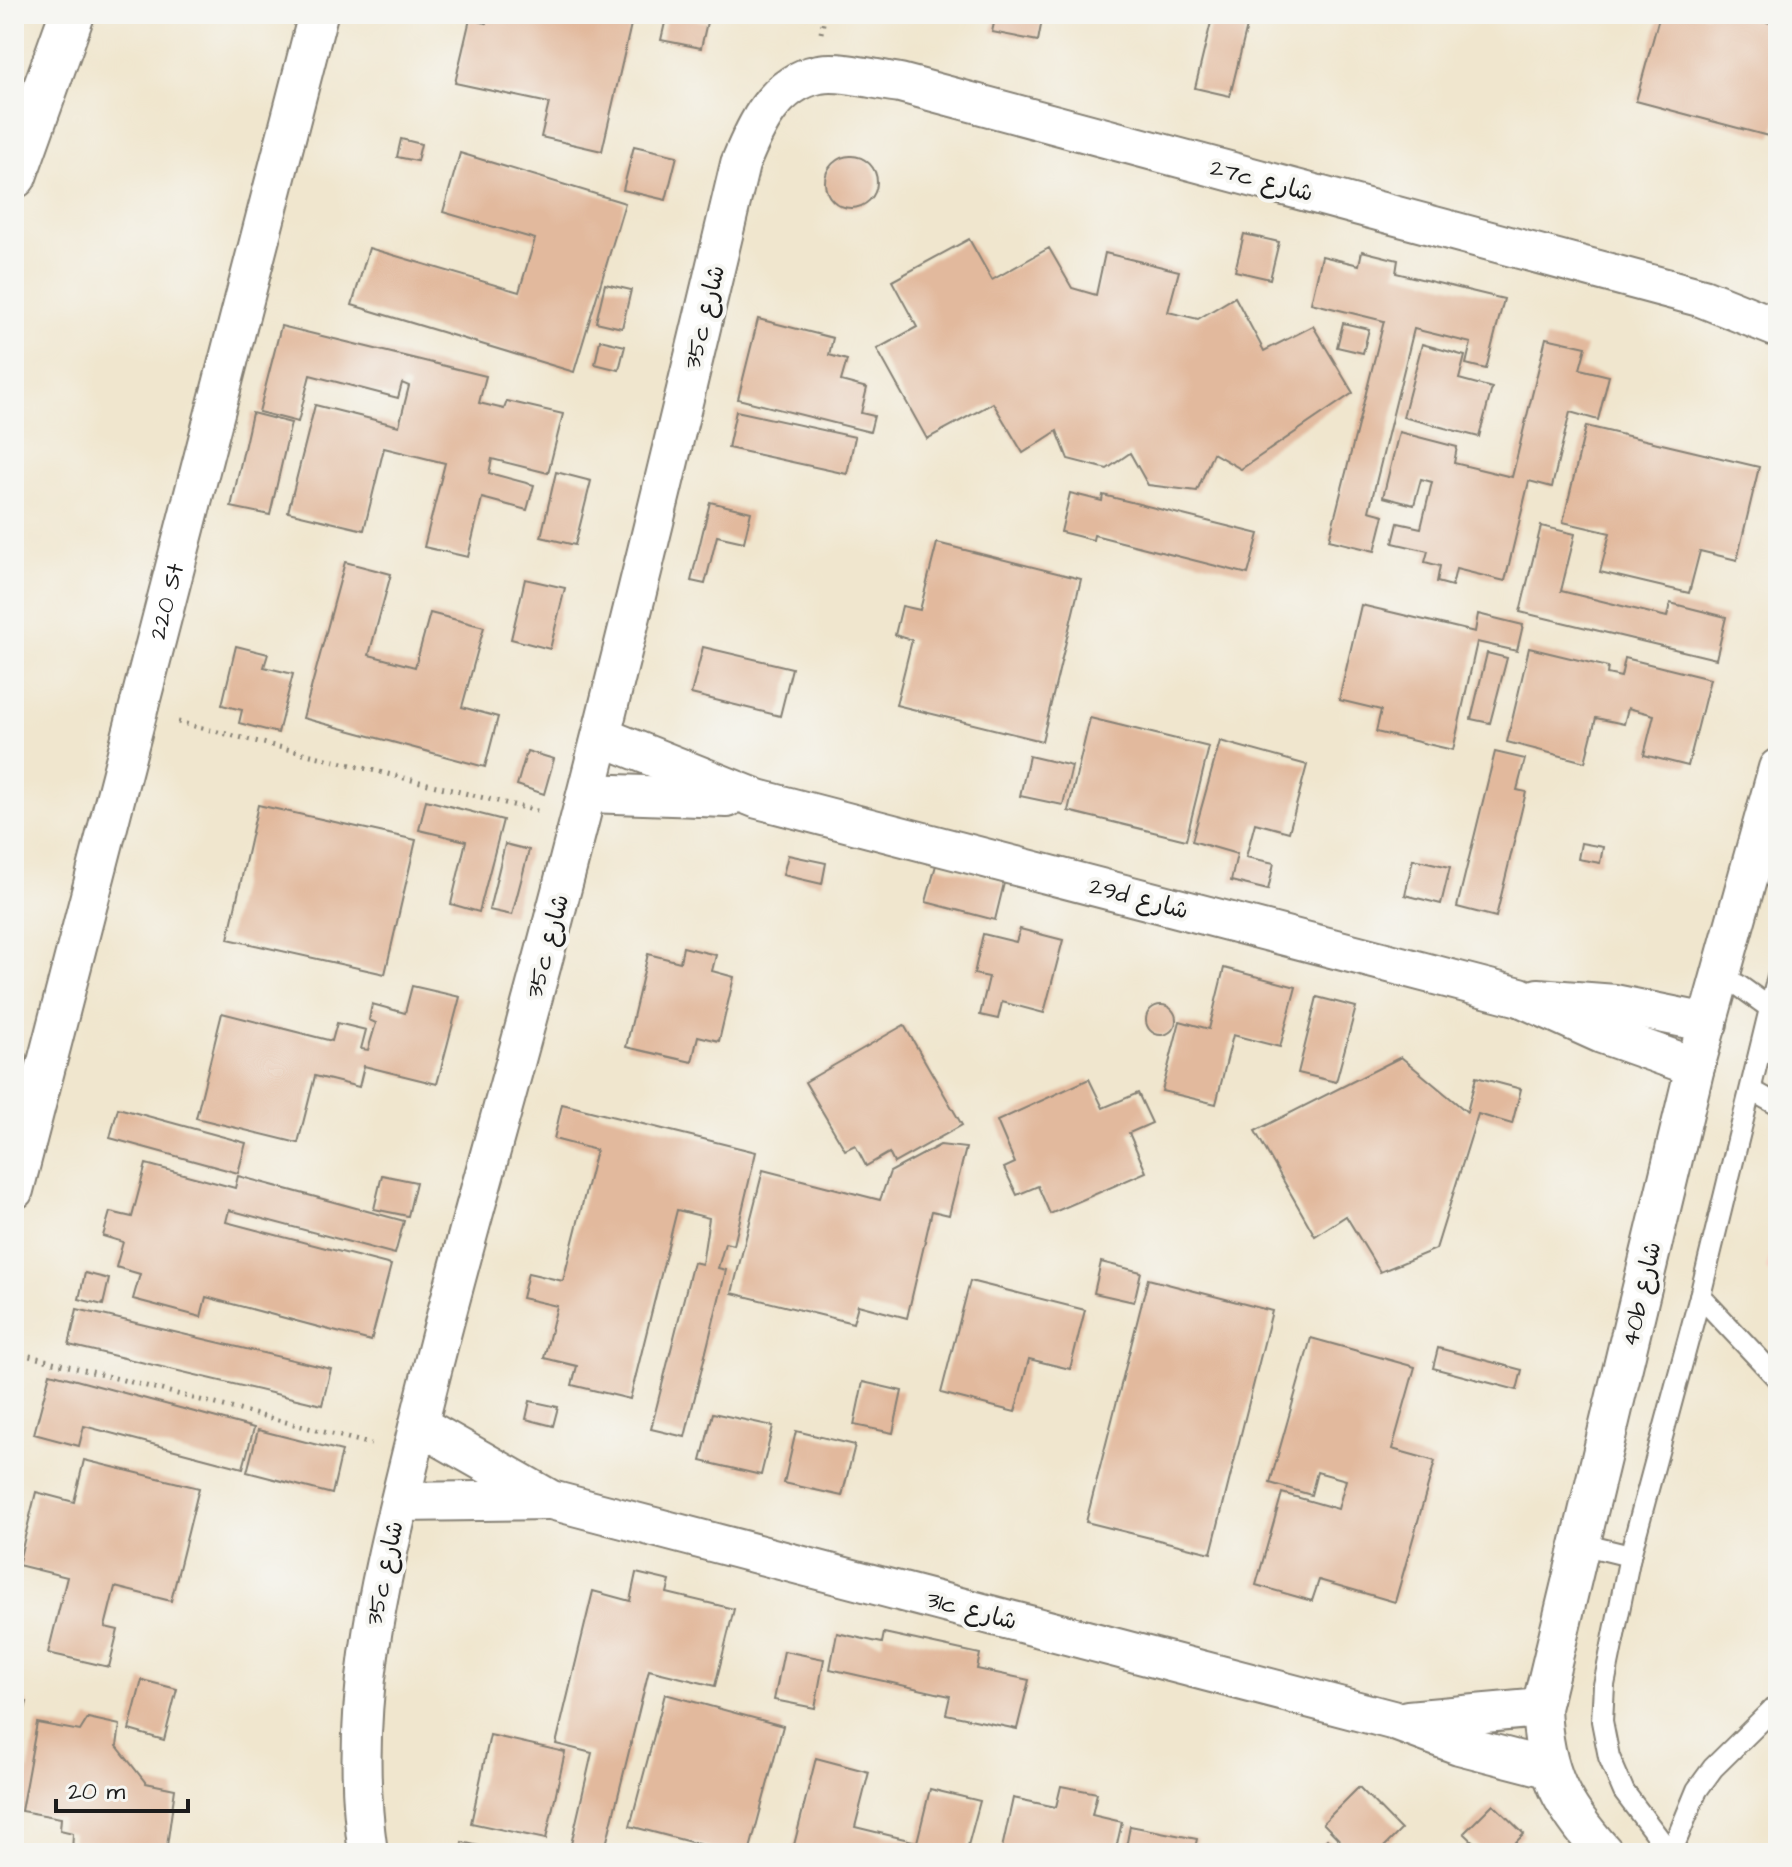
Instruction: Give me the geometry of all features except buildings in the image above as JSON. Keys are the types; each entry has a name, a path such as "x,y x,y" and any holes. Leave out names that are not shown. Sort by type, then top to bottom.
{"main road":[{"path":"14,176 72,14"}],"street":[{"name":"220 St","path":"14,1190 318,14"},
{"name":"27c شارع","path":"819,74 927,89 1703,298 1778,328"},
{"name":"35c شارع","path":"368,1853 359,1746 363,1682 373,1618 415,1440 603,737 740,164 767,107 791,87 819,74"},
{"name":"27c شارع","path":"1703,298 1778,306"},
{"name":"29d شارع","path":"603,737 758,799 1520,997 1629,1045 1695,1067"},
{"name":"40b شارع","path":"1604,1853 1573,1819 1548,1768 1541,1708 1695,1067 1720,979 1770,832 1778,768"},
{"name":"29d شارع","path":"584,808 758,799"},
{"name":"29d شارع","path":"1520,997 1615,1004 1708,1023"},
{"name":"31c شارع","path":"415,1440 551,1500 1392,1720 1459,1745 1548,1768"},
{"name":"31c شارع","path":"400,1502 551,1500"},
{"name":"31c شارع","path":"1392,1720 1541,1708"}],"lane":[{"path":"1778,976 1700,1296 1630,1556 1604,1685 1602,1721 1609,1757 1624,1792 1671,1853 1697,1790 1713,1768 1778,1704"},
{"path":"1720,979 1755,995 1770,1008"},
{"path":"1751,1090 1778,1105"},
{"path":"1700,1296 1778,1379"},
{"path":"1581,1544 1630,1556"}],"path":[{"path":"137,712 584,808"},
{"path":"14,1352 415,1440"}],"shaded area":[{"path":"1778,1223 1778,1282 1766,1269"}]}
